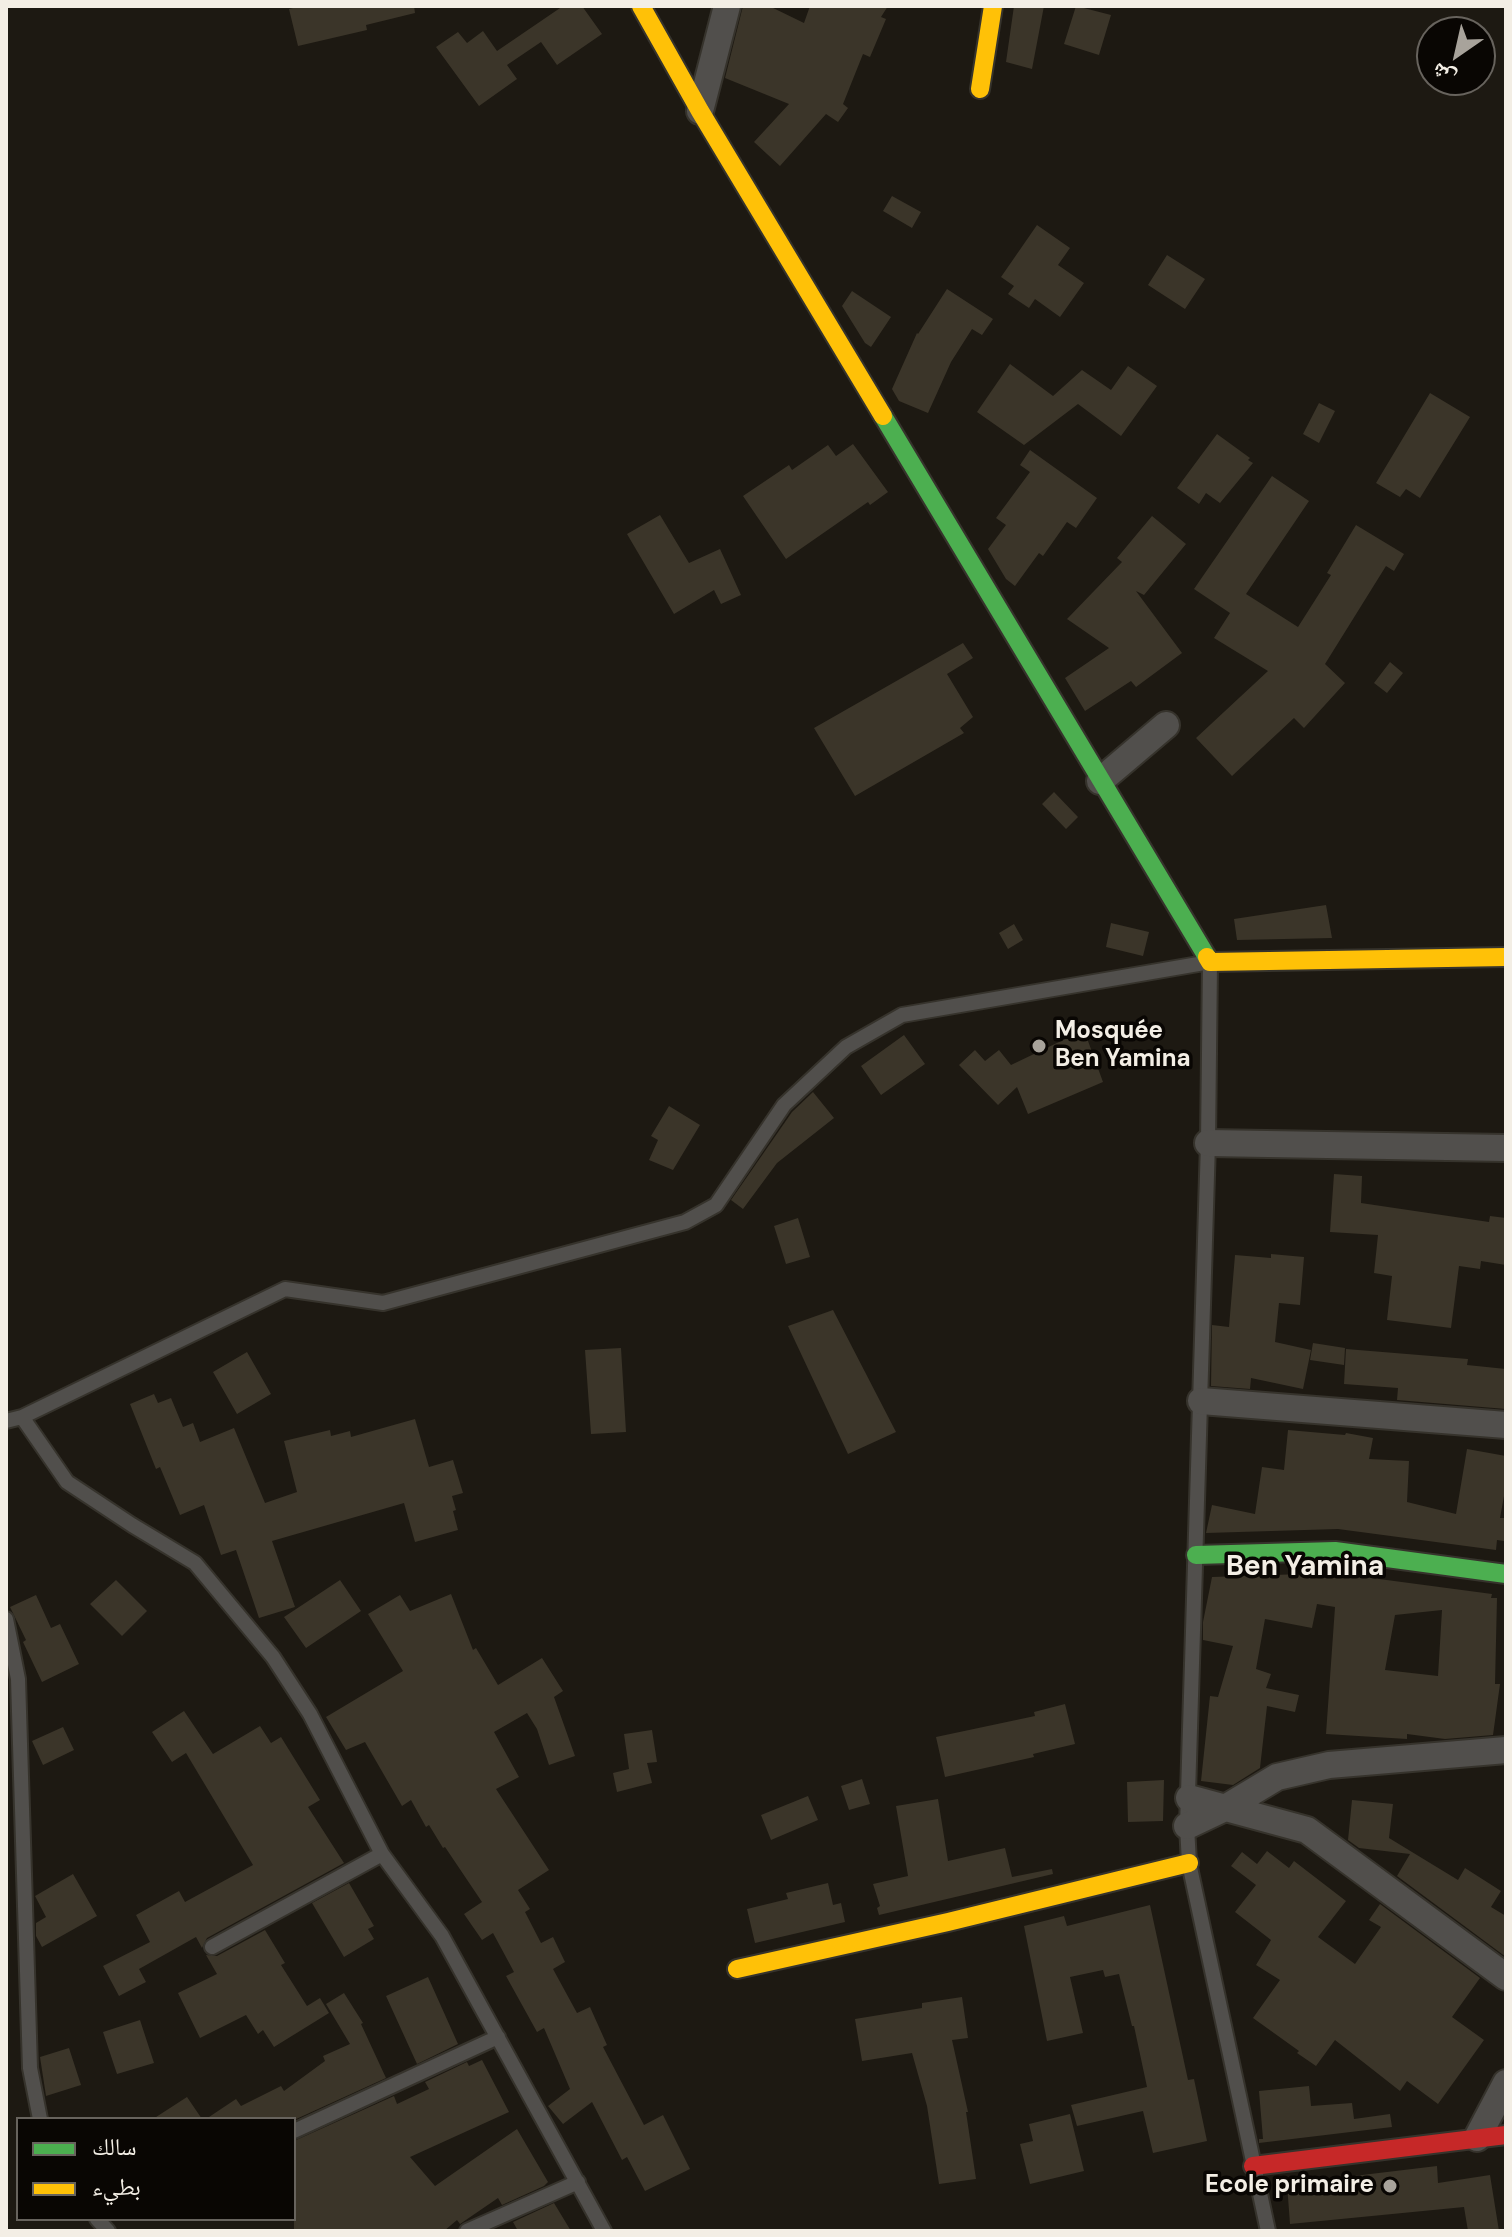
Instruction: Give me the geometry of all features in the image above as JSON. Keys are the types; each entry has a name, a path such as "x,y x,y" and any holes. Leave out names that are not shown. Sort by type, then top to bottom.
{"street":[{"path":"641,6 700,111 1210,962 1506,957"},
{"path":"700,111 727,6"},
{"path":"980,89 993,6"},
{"path":"1100,781 1166,725"},
{"path":"1208,1143 1506,1148"},
{"path":"1201,1401 1506,1425"},
{"path":"1196,1555 1335,1551 1506,1574"},
{"path":"1187,1826 1227,1807 1277,1777 1329,1765 1506,1750"},
{"path":"1189,1798 1307,1830 1506,1977"},
{"path":"737,1969 948,1922 1189,1863"},
{"path":"1477,2138 1506,2083"},
{"path":"1253,2166 1506,2135"}],"lane":[{"path":"6,1421 22,1417 285,1289 383,1303 685,1222 716,1205 784,1105 846,1047 902,1015 1210,962 1208,1143 1187,1826 1189,1863 1268,2231"},
{"path":"22,1417 67,1482 195,1563 273,1657 310,1714 382,1854 442,1936 604,2231"},
{"path":"6,1619 18,1679 30,2068 40,2117"},
{"path":"212,1947 382,1854"},
{"path":"296,2130 498,2037"},
{"path":"467,2231 578,2182"}],"building":[{"path":"301,6 414,6 415,13 366,25 367,30 298,46 289,9"},
{"path":"563,6 582,6 602,34 557,65 541,42 507,65 517,79 479,106 436,47 458,32 467,43 483,31 497,51"},
{"path":"743,6 769,6 804,23 810,6 888,6 881,17 886,19 870,57 863,54 843,104 848,108 838,122 826,114 780,166 754,142 789,104 725,78"},
{"path":"1014,6 1044,6 1032,69 1006,62"},
{"path":"1076,6 1111,15 1099,55 1064,44"},
{"path":"892,196 921,212 912,228 883,211"},
{"path":"1037,225 1070,248 1058,265 1084,283 1060,317 1035,299 1029,308 1008,294 1014,286 1001,277"},
{"path":"1167,255 1205,279 1185,309 1148,285"},
{"path":"947,289 993,319 982,335 972,329 951,362 928,413 899,401 892,389 917,333"},
{"path":"852,291 891,317 871,347 865,343 842,306"},
{"path":"1010,364 1053,396 1082,370 1111,390 1128,366 1157,386 1121,436 1078,404 1024,445 977,412"},
{"path":"1430,393 1470,417 1420,498 1406,489 1400,497 1376,483"},
{"path":"1319,403 1335,411 1319,443 1303,434"},
{"path":"1217,434 1253,463 1220,503 1206,493 1199,504 1177,488"},
{"path":"853,444 888,492 870,505 868,502 786,559 743,496 789,465 792,470 828,445 836,456"},
{"path":"1030,450 1097,498 1076,528 1067,522 1043,556 1039,553 1015,586 1006,579 988,549 1006,525 996,518 1030,472 1020,465"},
{"path":"1272,476 1309,501 1246,594 1298,627 1331,575 1327,573 1356,525 1404,554 1394,571 1386,566 1325,664 1345,683 1304,728 1294,718 1232,776 1196,738 1268,671 1214,638 1230,613 1194,589"},
{"path":"660,515 689,563 720,549 741,595 721,604 714,590 674,614 627,534"},
{"path":"1152,516 1186,544 1144,595 1136,591 1182,653 1136,687 1131,681 1085,711 1065,678 1109,648 1067,619 1122,562 1117,558"},
{"path":"963,643 973,658 947,674 973,717 960,728 964,733 855,796 814,728"},
{"path":"1390,662 1403,673 1387,693 1374,683"},
{"path":"1054,792 1078,817 1066,829 1042,804"},
{"path":"1326,905 1332,938 1237,940 1234,919"},
{"path":"1111,923 1149,932 1143,956 1106,947"},
{"path":"1014,924 1023,940 1008,949 999,933"},
{"path":"1084,1030 1103,1082 1028,1114 1017,1087 998,1105 959,1065 975,1050 985,1061 999,1050 1011,1065"},
{"path":"904,1035 925,1064 881,1095 861,1066"},
{"path":"813,1092 834,1118 777,1163 743,1209 731,1200 792,1112"},
{"path":"669,1106 700,1125 673,1170 649,1160 658,1140 651,1136"},
{"path":"1334,1174 1362,1176 1361,1203 1489,1222 1490,1216 1506,1218 1506,1265 1481,1261 1480,1269 1459,1266 1451,1328 1387,1320 1392,1276 1374,1273 1378,1235 1330,1232"},
{"path":"798,1218 810,1257 786,1264 774,1226"},
{"path":"1271,1254 1304,1257 1300,1305 1279,1303 1275,1342 1311,1350 1303,1389 1251,1378 1250,1389 1211,1386 1212,1325 1229,1327 1235,1255 1271,1258"},
{"path":"833,1310 896,1432 848,1454 788,1326"},
{"path":"1313,1343 1345,1348 1344,1365 1310,1360"},
{"path":"621,1348 626,1432 591,1434 585,1350"},
{"path":"1346,1349 1468,1359 1467,1365 1506,1369 1506,1409 1397,1400 1398,1388 1344,1384"},
{"path":"247,1352 271,1394 237,1414 213,1372"},
{"path":"154,1394 158,1403 171,1398 183,1427 193,1423 200,1442 234,1428 265,1503 297,1492 284,1441 330,1430 331,1436 350,1431 351,1437 415,1419 429,1467 453,1460 463,1493 452,1496 458,1530 415,1542 404,1503 272,1541 295,1607 259,1618 236,1550 221,1555 204,1505 180,1515 160,1467 156,1469 130,1404"},
{"path":"1288,1430 1346,1433 1373,1438 1369,1459 1409,1461 1407,1502 1456,1514 1467,1449 1506,1456 1506,1485 1500,1518 1505,1518 1504,1541 1497,1540 1496,1550 1338,1529 1206,1533 1212,1505 1255,1514 1262,1467 1284,1470"},
{"path":"1334,1573 1492,1594 1491,1598 1497,1598 1495,1684 1500,1684 1493,1735 1445,1739 1407,1734 1407,1739 1326,1734 1335,1607 1317,1604 1312,1628 1265,1619 1256,1669 1271,1674 1266,1688 1299,1695 1295,1712 1267,1706 1260,1768 1233,1785 1201,1781 1210,1696 1218,1697 1233,1646 1203,1640 1203,1622 1212,1577","holes":["1442,1610 1438,1676 1385,1670 1395,1615"]},
{"path":"116,1580 147,1611 122,1636 90,1604"},
{"path":"340,1580 361,1611 306,1648 284,1617"},
{"path":"451,1594 473,1650 476,1648 498,1685 542,1658 563,1691 554,1697 575,1756 549,1765 537,1729 527,1713 494,1732 519,1777 496,1789 549,1870 518,1890 530,1909 525,1912 541,1943 553,1937 565,1962 553,1969 577,2013 590,2007 607,2045 603,2047 644,2125 663,2115 690,2169 645,2191 627,2157 622,2160 592,2102 563,2124 548,2106 570,2089 544,2028 537,2032 506,1976 514,1972 493,1933 482,1940 464,1914 482,1902 429,1825 426,1827 411,1800 402,1806 365,1742 346,1750 326,1717 403,1671 368,1614 400,1595 410,1611"},
{"path":"36,1595 51,1628 60,1624 79,1664 42,1682 10,1607"},
{"path":"1065,1704 1075,1744 1033,1754 1034,1757 945,1777 936,1737 1035,1716 1034,1712"},
{"path":"184,1711 213,1754 260,1726 271,1743 281,1737 320,1800 308,1807 344,1863 207,1938 202,1948 196,1937 139,1969 146,1982 119,1996 103,1966 150,1942 136,1915 179,1891 185,1902 253,1865 186,1753 172,1762 152,1732"},
{"path":"63,1727 74,1750 43,1765 32,1741"},
{"path":"652,1730 657,1762 647,1763 652,1783 617,1792 613,1773 629,1769 624,1734"},
{"path":"862,1779 870,1804 849,1810 841,1786"},
{"path":"1164,1780 1163,1821 1128,1822 1127,1782"},
{"path":"808,1796 818,1820 771,1840 761,1815"},
{"path":"938,1799 948,1861 1005,1848 1012,1877 1052,1869 1053,1874 879,1915 877,1908 880,1906 873,1884 908,1876 896,1806"},
{"path":"1352,1800 1393,1804 1389,1838 1458,1880 1465,1868 1501,1891 1491,1907 1506,1916 1506,1957 1397,1876 1410,1854 1359,1848 1348,1840"},
{"path":"1267,1851 1289,1868 1294,1861 1346,1901 1318,1937 1355,1964 1381,1927 1369,1920 1380,1904 1480,1978 1452,2017 1484,2040 1438,2104 1407,2081 1400,2091 1335,2040 1316,2066 1253,2018 1280,1980 1256,1965 1271,1940 1235,1912 1256,1885 1231,1866 1242,1852 1257,1864"},
{"path":"73,1874 97,1916 42,1947 36,1936 36,1923 46,1917 35,1896"},
{"path":"349,1883 374,1926 368,1929 374,1939 344,1957 312,1903"},
{"path":"828,1883 833,1905 841,1903 845,1922 755,1943 747,1909 788,1899 786,1893"},
{"path":"1150,1905 1188,2080 1194,2079 1207,2141 1153,2153 1143,2111 1077,2126 1071,2105 1147,2087 1119,1974 1105,1977 1103,1970 1070,1977 1083,2033 1047,2041 1024,1926 1064,1916 1067,1926"},
{"path":"265,1930 285,1963 281,1965 307,2006 320,1998 329,2013 274,2047 263,2030 258,2034 246,2015 200,2038 178,1993 217,1974 206,1955 217,1956"},
{"path":"428,1977 458,2044 417,2064 386,1996"},
{"path":"344,1993 363,2023 386,2078 296,2119 209,2117 236,2099 241,2106 281,2086 284,2091 325,2061 323,2056 350,2044 326,2004"},
{"path":"962,1997 968,2038 952,2040 968,2112 976,2179 939,2184 927,2106 912,2053 862,2061 855,2019 922,2008 922,2003"},
{"path":"140,2020 154,2063 117,2074 103,2032"},
{"path":"69,2048 81,2085 46,2096 40,2057"},
{"path":"482,2060 509,2112 410,2157 435,2186 517,2129 548,2182 544,2186 502,2205 498,2198 460,2224 457,2220 444,2231 294,2231 296,2140 394,2096 397,2104 429,2089 425,2082 467,2062 469,2066"},
{"path":"1309,2086 1311,2106 1352,2103 1354,2119 1390,2114 1392,2127 1259,2143 1259,2139 1263,2139 1259,2091"},
{"path":"187,2097 201,2117 156,2117"},
{"path":"1070,2114 1084,2171 1030,2184 1020,2144 1033,2141 1029,2124"},
{"path":"1437,2166 1438,2183 1490,2175 1499,2231 1468,2231 1464,2207 1290,2224 1287,2184"},
{"path":"554,2203 571,2231 518,2231 513,2222"}],"traffic: fast":[{"path":"883,416 1207,957"},
{"path":"1196,1555 1335,1551 1506,1574"}],"traffic: slow":[{"path":"641,6 700,111 883,416"},
{"path":"980,89 993,6"},
{"path":"1207,957 1210,962 1506,957"},
{"path":"737,1969 948,1922 1189,1863"}],"traffic: jam":[{"path":"1253,2166 1506,2135"}],"place":[{"name":"Mosquée Ben Yamina","path":"1039,1046"},
{"name":"Ecole primaire","path":"1390,2186"}],"district":[{"name":"Ben Yamina","path":"1305,1568"}]}
